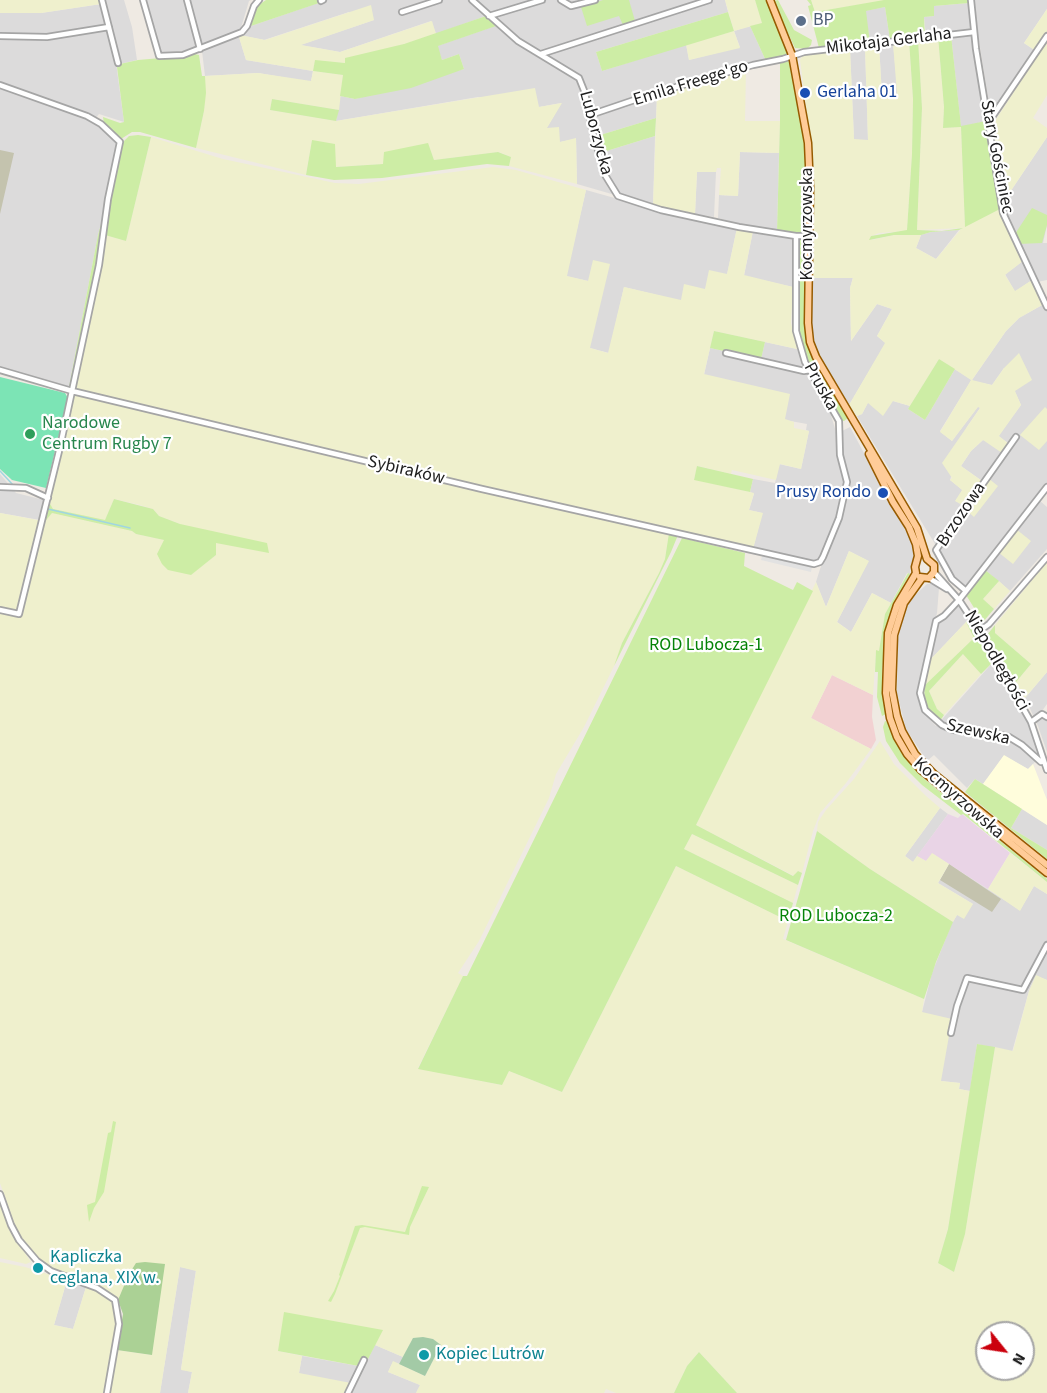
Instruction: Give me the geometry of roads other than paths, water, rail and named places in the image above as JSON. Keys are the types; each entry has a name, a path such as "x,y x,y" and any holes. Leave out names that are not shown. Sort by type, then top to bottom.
{"main road":[{"name":"Kocmyrzowska","path":"770,0 792,55 808,143 810,188 808,323 810,342 816,357 852,420 917,528 927,559"},
{"name":"Kocmyrzowska","path":"864,440 871,460 888,493 909,527 916,543 918,561"},
{"path":"927,559 934,565 928,576 916,573 915,567 918,561 927,559"},
{"name":"Kocmyrzowska","path":"916,573 897,605 888,633 886,693 890,718 897,736 907,754 921,770 1047,873"},
{"name":"Kocmyrzowska","path":"928,576 904,603 894,635 892,690 902,731 915,754 934,774 1047,865"}],"street":[{"path":"102,0 118,63"},
{"path":"143,0 159,56 180,55 242,32 259,0"},
{"path":"187,0 200,49"},
{"path":"402,12 439,0"},
{"name":"Luborzycka","path":"472,0 518,41 579,78 585,93 605,176 619,197 661,210 738,227 808,236"},
{"path":"489,16 542,0"},
{"path":"561,0 571,6 595,0"},
{"path":"542,54 709,0"},
{"name":"Stary Gościniec","path":"971,0 1003,213 1047,307"},
{"path":"0,36 47,38 109,27"},
{"name":"Mikołaja Gerlaha","path":"792,55 974,32"},
{"path":"988,123 1047,36"},
{"name":"Mikołaja Gerlaha","path":"795,67 798,58 804,52"},
{"name":"Emila Freege'go","path":"590,115 605,112 656,93 753,65 783,60 792,55"},
{"path":"0,85 87,116 101,124 120,142 108,199 99,265 48,498 32,554 19,614 0,610"},
{"name":"Pruska","path":"796,236 796,331 802,355 835,412 840,427 840,455 847,482 839,518 823,557 820,562 814,564"},
{"path":"726,353 804,371 810,370"},
{"name":"Sybiraków","path":"0,370 72,391 482,489 814,564"},
{"path":"840,427 852,420"},
{"name":"Brzozowa","path":"966,591 952,579 936,550 1016,437"},
{"name":"Szewska","path":"1044,761 1041,762 1009,737 948,728 937,723 924,710 920,693 936,621 959,600 1047,487"},
{"path":"0,488 26,488 48,498"},
{"path":"979,627 989,624 1047,557"},
{"name":"Niepodległości","path":"928,576 950,591 979,627 1031,722 1047,770"},
{"path":"1031,722 1042,714 1047,717"},
{"path":"951,1033 967,978 1023,990 1047,945"},
{"path":"0,1194 15,1232 26,1250 37,1261 51,1271 97,1288 115,1300 119,1324 106,1393"},
{"path":"348,1393 364,1360"}],"waterway":[{"path":"0,471 13,485"},
{"path":"48,509 130,528"}],"place":[{"name":"BP","path":"801,21"},
{"name":"Gerlaha 01","path":"805,93"},
{"name":"Narodowe Centrum Rugby 7","path":"30,434"},
{"name":"Prusy Rondo","path":"883,493"},
{"name":"Kapliczka ceglana, XIX w.","path":"38,1268"},
{"name":"Kopiec Lutrów","path":"424,1355"}],"park label":[{"name":"ROD Lubocza-1","path":"706,646"},
{"name":"ROD Lubocza-2","path":"836,917"}]}
